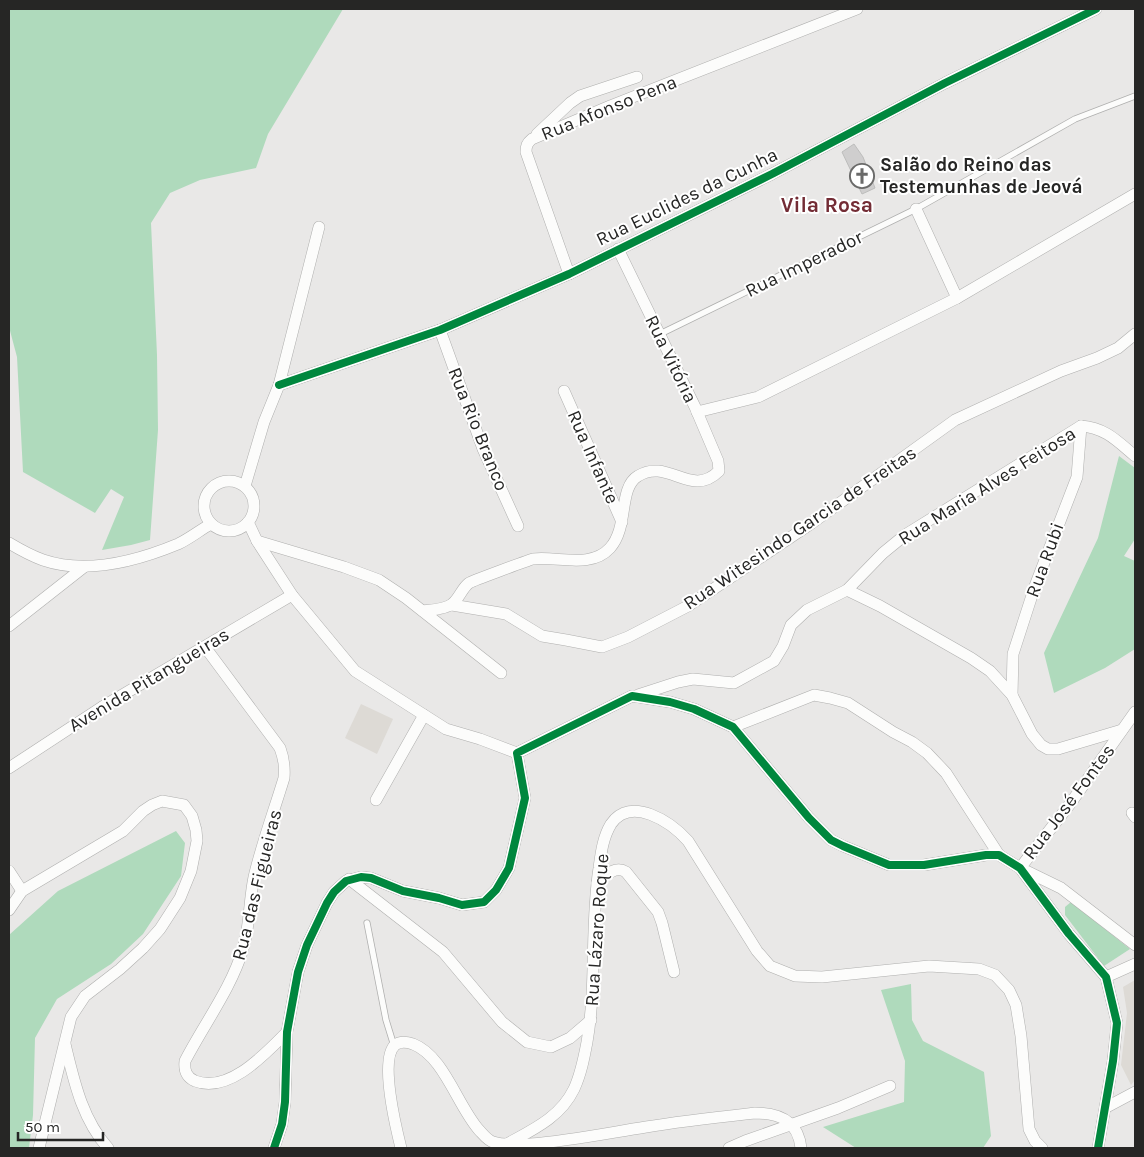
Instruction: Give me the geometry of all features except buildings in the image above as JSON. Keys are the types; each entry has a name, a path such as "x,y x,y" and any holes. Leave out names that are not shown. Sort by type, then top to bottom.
{"street":[{"name":"Rua Afonso Pena","path":"569,274 526,152 526,147 532,139 610,106 857,9"},
{"name":"Rua Euclides da Cunha","path":"279,385 440,330 569,274 772,174 917,97 1096,9"},
{"path":"532,139 580,96 637,77"},
{"path":"697,412 758,397 957,298 1135,194"},
{"path":"916,209 957,298"},
{"path":"244,486 264,422 279,385 319,227"},
{"name":"Rua Vitória","path":"618,249 697,412 718,461 719,471 700,481 691,482 670,472 653,470 642,473 633,478 626,491 622,523"},
{"name":"Rua Rio Branco","path":"440,330 483,449 518,526"},
{"name":"Rua Witesindo Garcia de Freitas","path":"452,605 506,614 542,636 602,646 628,638 688,606 812,522 955,420 1061,371 1118,348 1135,334"},
{"name":"Rua Infante","path":"564,391 622,523"},
{"name":"Rua Maria Alves Feitosa","path":"632,696 693,679 734,683 774,661 784,646 791,625 807,610 847,590 883,553 905,535 1081,426 1094,427 1104,432 1135,456"},
{"name":"Rua Rubi","path":"1012,695 1013,654 1035,586 1077,477 1081,426"},
{"path":"220,482 237,482 244,486 250,492 253,500 252,516 248,522 242,528 234,531 218,529 206,517 204,500 207,493 220,482"},
{"path":"248,522 257,542 292,595 355,671 446,729 517,753 632,696 670,702 694,709 733,727 809,818 831,840 842,846 889,865 924,865 986,855 1000,855"},
{"path":"423,611 452,605 469,583 532,559 588,560 602,554 617,539 622,523"},
{"path":"9,543 43,560 84,566 133,560 180,543 211,524"},
{"path":"257,542 344,567 379,580 423,611 501,673"},
{"path":"9,626 84,566"},
{"path":"847,590 880,606 971,658 990,671 1012,695 1032,734 1041,745 1048,749 1058,750 1122,730"},
{"name":"Avenida Pitangueiras","path":"9,768 80,720 292,595"},
{"name":"Rua das Figueiras","path":"204,647 280,748 285,767 284,778 262,844 254,878 244,948 223,994 186,1061 186,1074 200,1082 223,1081 235,1077 254,1063 288,1032"},
{"path":"733,727 814,695 848,704 927,753 946,773 1000,855 1020,868 1061,888 1135,945"},
{"name":"Rua José Fontes","path":"1020,868 1070,804 1135,712"},
{"path":"376,800 424,715"},
{"path":"274,1148 282,1124 285,1102 288,1032 298,972 307,944 334,892 348,880 361,877 371,878 403,891 439,898 462,905 484,902 496,890 509,868 525,798 517,753"},
{"path":"9,910 22,891 123,831 143,811 162,801 184,805 192,816 197,840 191,872 180,898 160,929 144,948 85,996 71,1017 39,1148"},
{"name":"Rua Lázaro Roque","path":"505,1145 551,1119 564,1105 574,1088 583,1063 591,1020 596,883 603,842 610,826 618,816 628,811 639,812 664,820 679,831 688,841 757,951 770,966 782,972 795,976 822,977 929,966 979,969 995,975 1009,990 1016,1005 1021,1036 1029,1129 1035,1141 1042,1148"},
{"path":"1020,868 1069,934 1106,977 1117,1023 1098,1148"},
{"path":"596,883 617,869 626,872 658,912 674,972"},
{"path":"9,871 22,891"},
{"path":"348,880 444,952 502,1022 527,1042 551,1047 570,1038 591,1020"},
{"path":"1106,977 1135,964"},
{"path":"65,1042 76,1089 86,1114 100,1140 108,1148"},
{"path":"401,1148 388,1080 388,1058 394,1046 406,1042 426,1052 434,1061 472,1122 490,1141 505,1145 553,1142 648,1126 755,1113 770,1113 780,1116 792,1125 798,1134 801,1148"},
{"path":"729,1148 890,1086"},
{"path":"1105,1108 1135,1092"}],"lane":[{"name":"Rua Imperador","path":"659,335 916,209 1075,119 1135,96"},
{"path":"367,923 386,1020 394,1046"}],"shaded area":[{"path":"361,704 393,719 377,754 345,738"},
{"path":"1135,980 1135,1080 1131,1085 1121,1065 1127,1013 1123,987"}],"green space":[{"path":"9,9 343,9 268,134 256,168 200,180 170,193 151,223 157,355 158,430 150,540 131,545 102,550 124,497 111,489 95,513 23,472 17,357 9,327"},
{"path":"1119,456 1135,468 1135,539 1124,556 1135,561 1135,649 1105,668 1054,693 1044,653 1098,538"},
{"path":"176,831 185,843 181,876 143,934 111,964 57,999 35,1038 33,1115 29,1148 9,1148 9,935 58,891"},
{"path":"1071,902 1130,949 1104,966 1065,915 1065,907"},
{"path":"911,984 912,1020 923,1041 984,1072 991,1136 983,1148 856,1148 823,1127 904,1102 905,1061 881,990"}],"cycle path":[{"path":"279,385 440,330 569,274 772,174 945,83 1096,9"},
{"path":"274,1148 282,1124 285,1102 287,1032 298,972 307,945 334,892 346,881 361,877 371,878 403,891 439,898 462,905 484,902 496,890 509,868 525,798 517,753 632,696 670,702 694,709 733,727 809,818 831,840 843,846 889,865 924,865 986,855 999,855 1020,868 1069,934 1106,977 1117,1023 1113,1061 1098,1148"}],"place":[{"name":"Salão do Reino das Testemunhas de Jeová","path":"862,176"}],"district":[{"name":"Vila Rosa","path":"827,205"}]}
